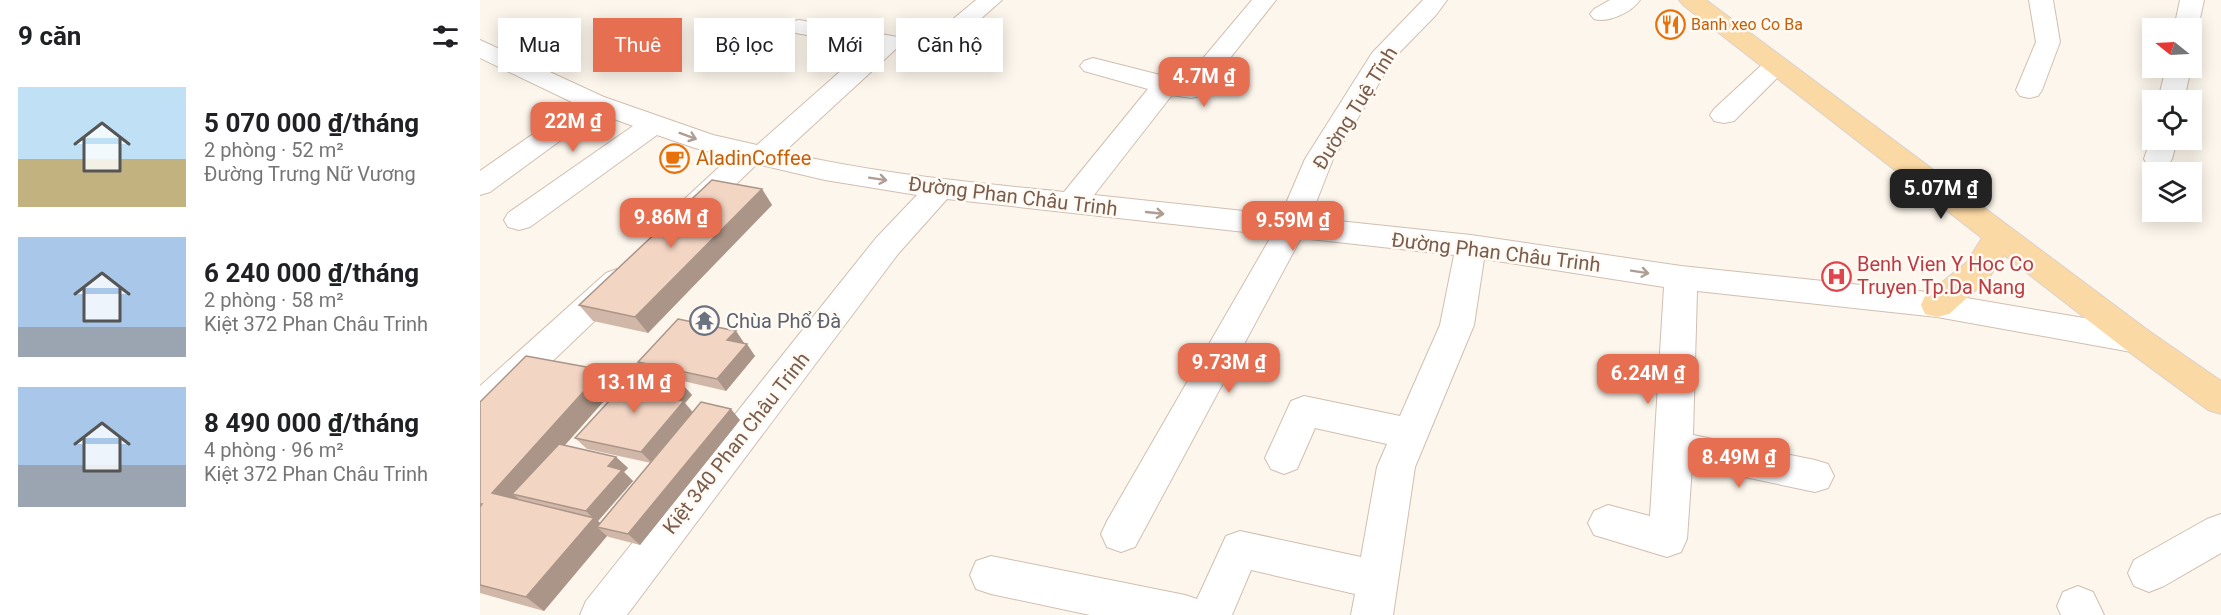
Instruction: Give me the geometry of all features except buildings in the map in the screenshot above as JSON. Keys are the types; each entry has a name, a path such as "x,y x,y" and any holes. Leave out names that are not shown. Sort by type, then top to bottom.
{"main road":[{"path":"1691,0 2137,340 2221,400"},
{"path":"1937,305 1978,270 2000,235"}],"street":[{"path":"969,18 990,0"},
{"path":"1092,66 1165,86 1191,90 1264,0"},
{"name":"Đường Tuệ Tĩnh","path":"1121,534 1291,228 1319,159 1385,53 1435,0"},
{"path":"1602,14 1628,0"},
{"path":"2029,90 2048,42 2041,0"},
{"path":"2188,18 2192,0"},
{"path":"666,234 756,154 890,42 799,27"},
{"name":"Đường Phan Châu Trinh","path":"480,48 595,103 705,142 825,171 940,189 1471,246 1681,278 1937,305 2137,340"},
{"path":"1724,115 1775,66"},
{"path":"1071,204 1165,86"},
{"path":"480,184 595,103"},
{"path":"519,220 654,124"},
{"name":"Kiệt 340 Phan Châu Trinh","path":"602,615 887,246 940,189"},
{"path":"1211,615 1240,549 1375,598 1396,467 1457,325 1471,246"},
{"path":"480,408 634,265"},
{"path":"1608,523 1667,539 1674,447 1681,278"},
{"path":"1284,458 1304,411 1410,434"},
{"path":"1674,447 1815,476"},
{"path":"2149,573 2221,532"},
{"path":"991,575 1185,615"}],"place":[{"name":"Banh xeo Co Ba","path":"1670,24"},
{"name":"AladinCoffee","path":"675,158"},
{"name":"Benh Vien Y Hoc Co Truyen Tp.Da Nang","path":"1836,276"},
{"name":"Chùa Phổ Đà","path":"705,321"}]}
